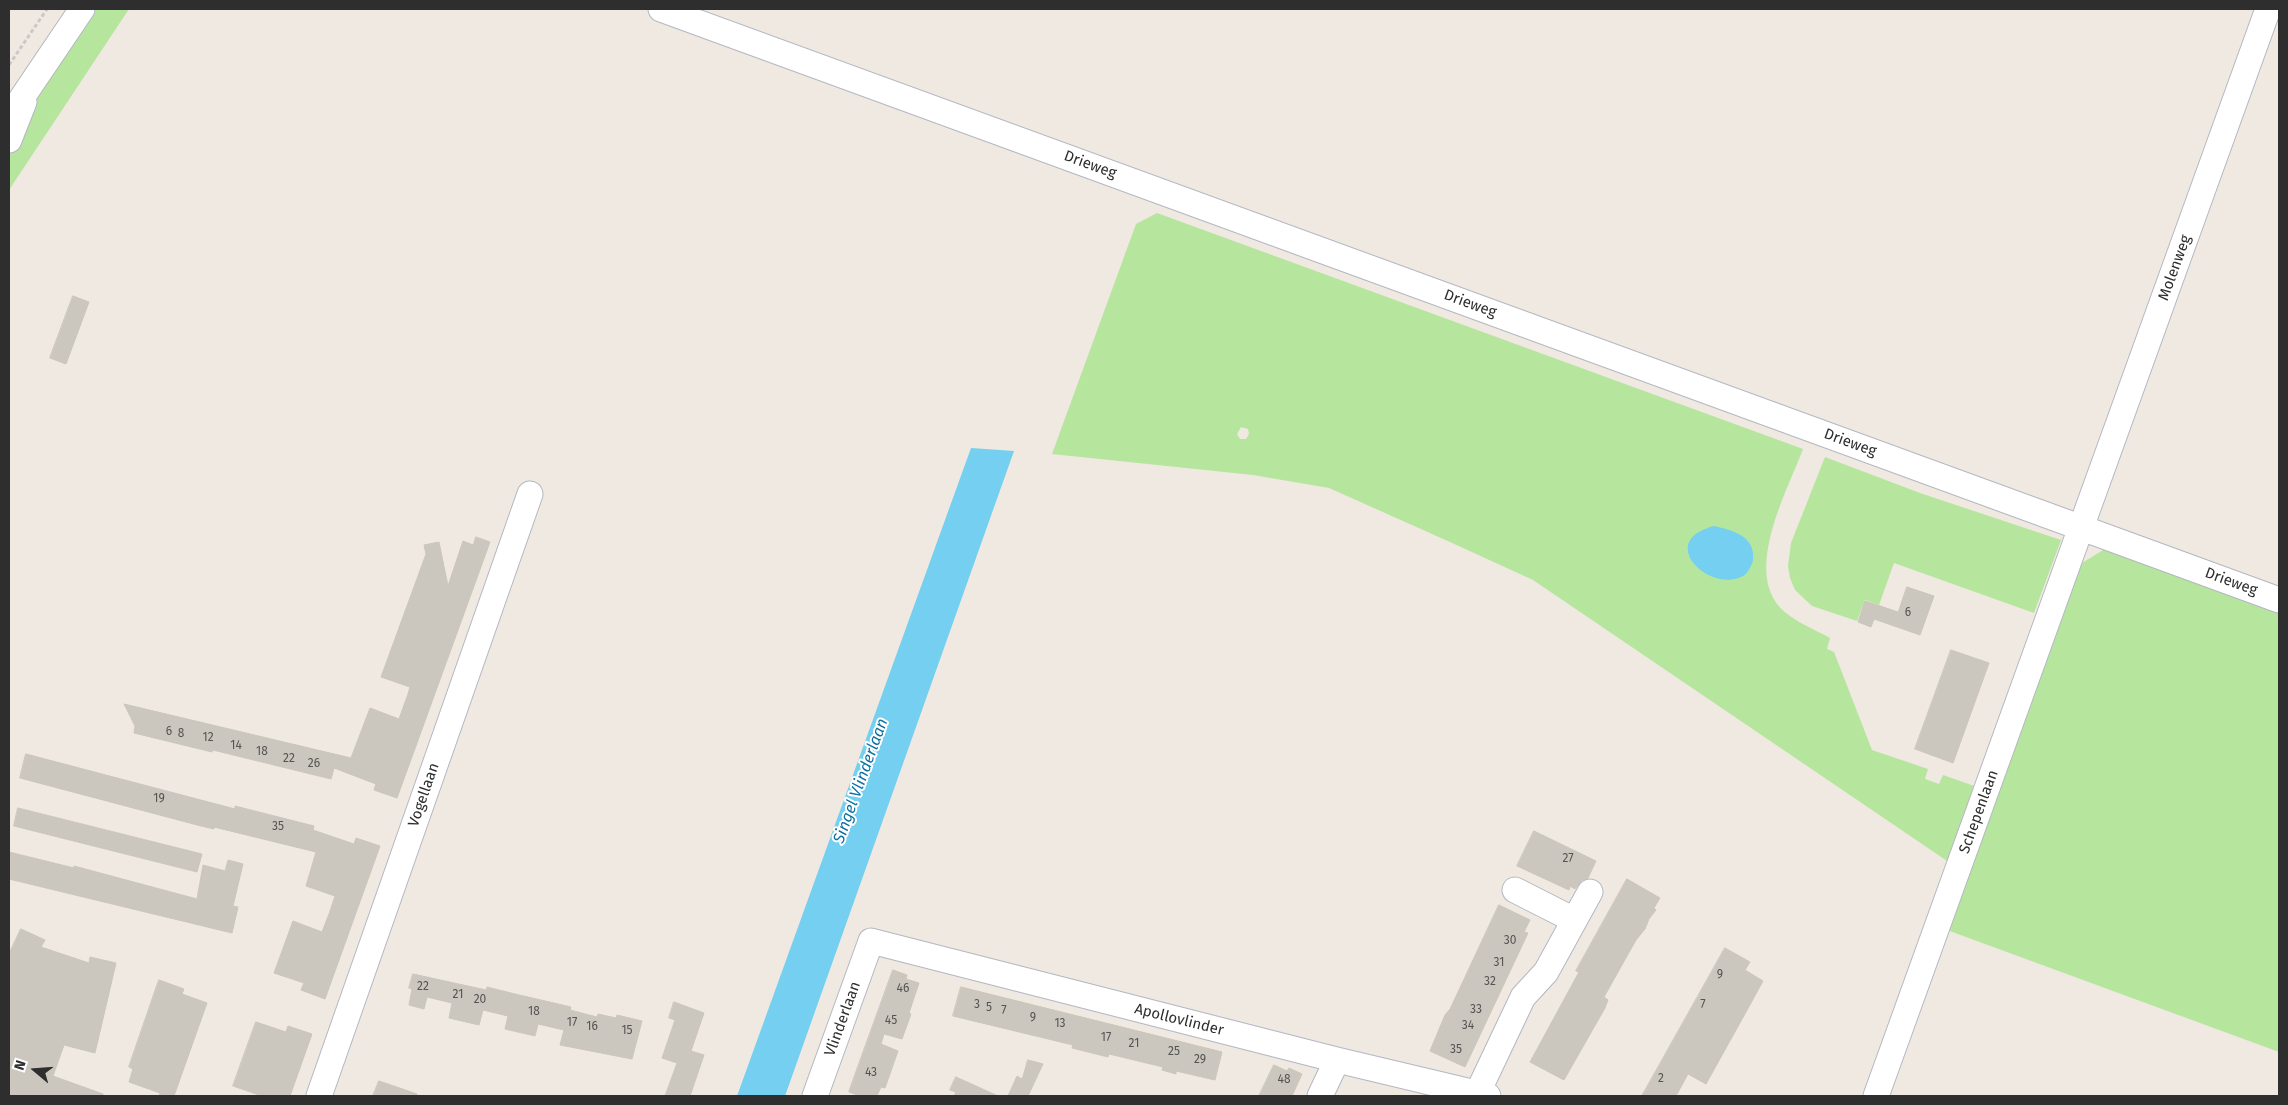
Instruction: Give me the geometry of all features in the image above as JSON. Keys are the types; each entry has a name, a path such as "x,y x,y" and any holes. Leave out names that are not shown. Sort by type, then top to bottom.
{"street":[{"path":"9,117 82,9"},
{"name":"Drieweg","path":"661,9 2279,600"},
{"name":"Molenweg","path":"2082,528 2268,9"},
{"path":"9,140 32,84"},
{"name":"Vogellaan","path":"319,1096 530,494"},
{"name":"Schepenlaan","path":"1876,1096 2082,528"},
{"path":"1515,890 1574,920"},
{"path":"1484,1096 1523,997 1546,972 1590,892"},
{"name":"Apollovlinder","path":"871,942 1484,1096"},
{"name":"Vlinderlaan","path":"815,1096 871,942"},
{"path":"1320,1096 1337,1060"}],"path":[{"path":"9,65 47,9"}],"green space":[{"path":"90,9 129,9 9,190 9,150 36,88"},
{"path":"1157,213 1803,449 1778,510 1771,533 1767,556 1767,578 1773,597 1791,617 1830,638 1827,649 1834,652 1872,750 1928,769 1925,779 1939,784 1943,775 1977,787 1953,865 1533,580 1450,542 1329,488 1253,475 1052,454 1136,224","holes":["1241,427 1248,429 1249,434 1246,439 1240,439 1237,434","1707,528 1748,541 1752,550 1717,577 1707,573 1693,562 1688,548 1690,541"]},
{"path":"1825,457 1920,493 2061,540 2034,613 1894,563 1879,605 1865,600 1857,621 1812,606 1795,590 1788,566 1791,543"},
{"path":"2108,547 2279,611 2279,1052 1947,930 2082,563"}],"water":[{"name":"Singel Vlinderlaan","path":"971,448 1014,451 785,1096 737,1096"},
{"path":"1714,526 1735,532 1751,545 1753,560 1750,569 1743,576 1730,580 1717,578 1704,572 1694,564 1688,554 1689,543 1697,533"}],"building":[{"path":"73,296 89,302 66,364 50,358"},
{"path":"476,537 490,542 397,798 374,790 376,784 334,768 331,779 134,733 135,726 124,704 351,758 370,708 399,719 408,694 410,687 381,677 426,554 424,545 439,542 448,586 463,541 473,545"},
{"path":"1907,587 1934,596 1920,635 1874,619 1871,627 1858,622 1865,601 1898,612"},
{"path":"1951,650 1989,663 1953,763 1915,749"},
{"path":"26,754 235,809 235,806 314,826 313,830 354,844 356,838 380,846 325,999 301,990 304,983 274,973 293,921 322,932 329,914 335,896 306,886 316,852 214,827 214,829 201,826 20,778"},
{"path":"18,808 202,854 197,872 14,826"},
{"path":"1534,831 1596,861 1588,878 1582,880 1575,889 1570,886 1569,890 1517,866"},
{"path":"9,852 74,868 74,866 197,899 203,865 225,871 228,860 243,864 233,906 238,907 232,933 9,879"},
{"path":"1627,879 1660,898 1654,908 1656,910 1636,940 1604,997 1608,1000 1605,1008 1564,1080 1530,1062 1579,972 1576,971"},
{"path":"1499,905 1530,920 1524,932 1528,933 1465,1067 1430,1051 1445,1015 1450,1009"},
{"path":"21,929 45,940 41,947 89,963 90,957 116,963 95,1053 64,1045 53,1076 103,1094 103,1096 9,1096 9,954"},
{"path":"1725,948 1750,962 1745,970 1763,981 1706,1084 1688,1074 1676,1096 1642,1096"},
{"path":"893,970 907,975 906,979 919,983 909,1013 911,1014 902,1039 884,1034 881,1044 898,1051 885,1088 881,1087 877,1096 860,1096 849,1092"},
{"path":"413,974 486,990 487,987 571,1007 570,1010 597,1017 598,1014 616,1018 617,1015 642,1021 632,1059 560,1045 564,1030 538,1024 535,1036 505,1029 508,1016 483,1010 479,1025 449,1018 452,1003 427,997 424,1009 409,1005 412,989 409,988"},
{"path":"159,980 184,989 182,994 207,1003 174,1096 159,1096 160,1093 129,1082 133,1069 129,1067"},
{"path":"961,987 1222,1052 1215,1080 1176,1071 1176,1074 1162,1070 1163,1067 1109,1054 1108,1057 1072,1048 1073,1045 953,1016"},
{"path":"674,1002 704,1013 691,1051 704,1055 690,1096 665,1096 677,1063 662,1058 675,1020 669,1018"},
{"path":"256,1022 286,1032 288,1026 312,1034 290,1096 262,1096 233,1086"},
{"path":"1028,1060 1043,1064 1028,1096 1008,1096 1017,1076 1022,1079"},
{"path":"1274,1065 1287,1071 1289,1068 1302,1074 1292,1096 1259,1096"},
{"path":"956,1077 998,1096 954,1096 956,1092 950,1090"},
{"path":"379,1081 417,1094 417,1096 373,1096"}]}
